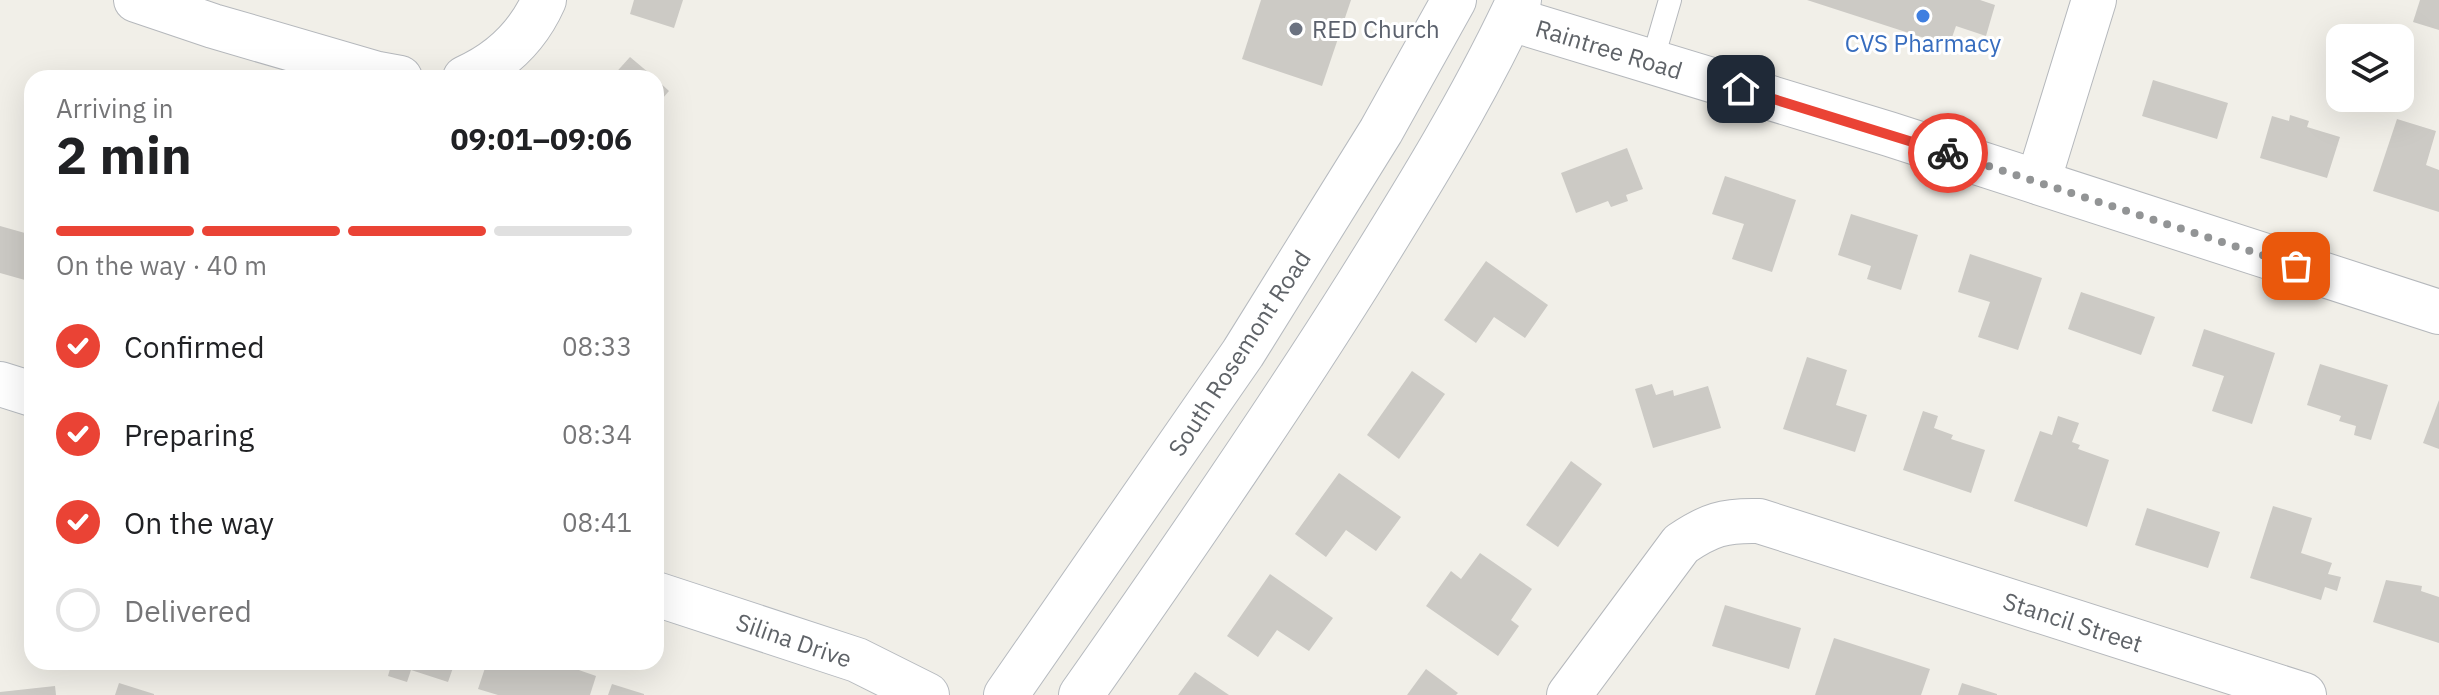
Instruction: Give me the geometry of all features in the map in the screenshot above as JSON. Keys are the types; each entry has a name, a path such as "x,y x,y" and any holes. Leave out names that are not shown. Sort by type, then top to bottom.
{"street":[{"path":"136,0 364,70"},
{"path":"482,70 512,48 544,0"},
{"name":"South Rosemont Road","path":"1006,695 1243,353 1381,131 1454,0"},
{"path":"2038,182 2094,0"},
{"path":"1081,695 1295,383 1426,176 1499,45 1515,9"},
{"name":"Raintree Road","path":"1515,9 1652,62 2038,182 2439,312"},
{"path":"0,384 24,392"},
{"name":"Stancil Street","path":"1569,695 1681,544 1704,529 1731,520 1759,521 2304,695"},
{"name":"Silina Drive","path":"664,597 857,660 927,695"}],"lane":[{"path":"1652,62 1670,0"}],"building":[{"path":"634,0 683,0 674,28 630,14"},
{"name":"RED Church","path":"1261,0 1351,0 1322,86 1242,59"},
{"name":"CVS Pharmacy","path":"1807,0 1980,0 1995,5 1986,36 1956,26 1949,46"},
{"path":"2420,0 2439,0 2439,30 2413,22"},
{"path":"630,57 645,70 618,70"},
{"path":"2153,80 2228,103 2217,139 2142,116"},
{"path":"2290,115 2309,121 2307,127 2340,137 2327,178 2260,158 2272,116 2289,121"},
{"path":"2397,119 2436,131 2426,165 2439,170 2439,212 2373,191"},
{"path":"1627,148 1643,189 1626,195 1628,201 1611,207 1608,201 1576,213 1561,173"},
{"path":"1725,176 1796,200 1772,272 1732,259 1744,224 1712,214"},
{"path":"1851,214 1918,235 1901,290 1867,279 1871,266 1838,255"},
{"path":"0,226 24,233 24,280 0,273"},
{"path":"1970,254 2042,278 2018,350 1978,337 1990,302 1958,292"},
{"path":"1486,261 1548,305 1525,338 1494,317 1476,343 1444,320"},
{"path":"2081,292 2155,317 2141,355 2068,329"},
{"path":"2204,329 2275,353 2252,424 2212,411 2224,376 2192,366"},
{"path":"1807,357 1847,370 1836,405 1867,415 1855,452 1783,429"},
{"path":"2320,364 2388,385 2371,440 2354,435 2356,426 2339,421 2341,416 2307,405"},
{"path":"1412,371 1445,394 1399,459 1367,435"},
{"path":"1652,384 1656,395 1673,390 1674,396 1708,386 1721,428 1653,448 1635,389"},
{"path":"2439,400 2439,449 2423,443"},
{"path":"1923,411 1938,416 1934,428 1953,435 1951,439 1985,450 1971,493 1903,470"},
{"path":"2058,416 2079,423 2072,442 2080,445 2078,449 2109,460 2087,527 2014,501 2040,431 2052,435"},
{"path":"1571,461 1602,484 1558,547 1526,525"},
{"path":"1339,473 1401,517 1376,551 1346,530 1326,557 1295,534"},
{"path":"2273,506 2312,518 2301,553 2332,563 2328,574 2341,577 2337,591 2325,587 2321,600 2250,578"},
{"path":"2147,508 2220,532 2208,568 2135,545"},
{"path":"1480,553 1532,589 1511,620 1519,626 1498,656 1426,606 1451,571 1461,579"},
{"path":"1270,574 1333,618 1309,651 1277,630 1258,657 1227,636"},
{"path":"2386,580 2422,586 2421,591 2439,597 2439,643 2373,622"},
{"path":"1725,605 1801,628 1789,669 1712,646"},
{"path":"1834,638 1930,669 1921,695 1815,695"},
{"path":"1426,669 1458,693 1407,695"},
{"path":"390,670 411,670 407,682 388,676"},
{"path":"411,670 452,670 448,682"},
{"path":"484,670 579,670 596,676 590,695 498,695 478,689"},
{"path":"1195,672 1229,695 1178,695"},
{"path":"119,683 154,694 154,695 115,695"},
{"path":"1962,683 1997,694 1997,695 1958,695"},
{"path":"612,684 644,694 644,695 608,695"},
{"path":"55,686 56,695 0,695 0,692"}],"way so far":[{"path":"1948,153 2296,266"}],"place":[{"name":"CVS Pharmacy","path":"1923,16"},
{"name":"RED Church","path":"1296,29"}],"route":[{"path":"1741,89 1948,153"}]}
